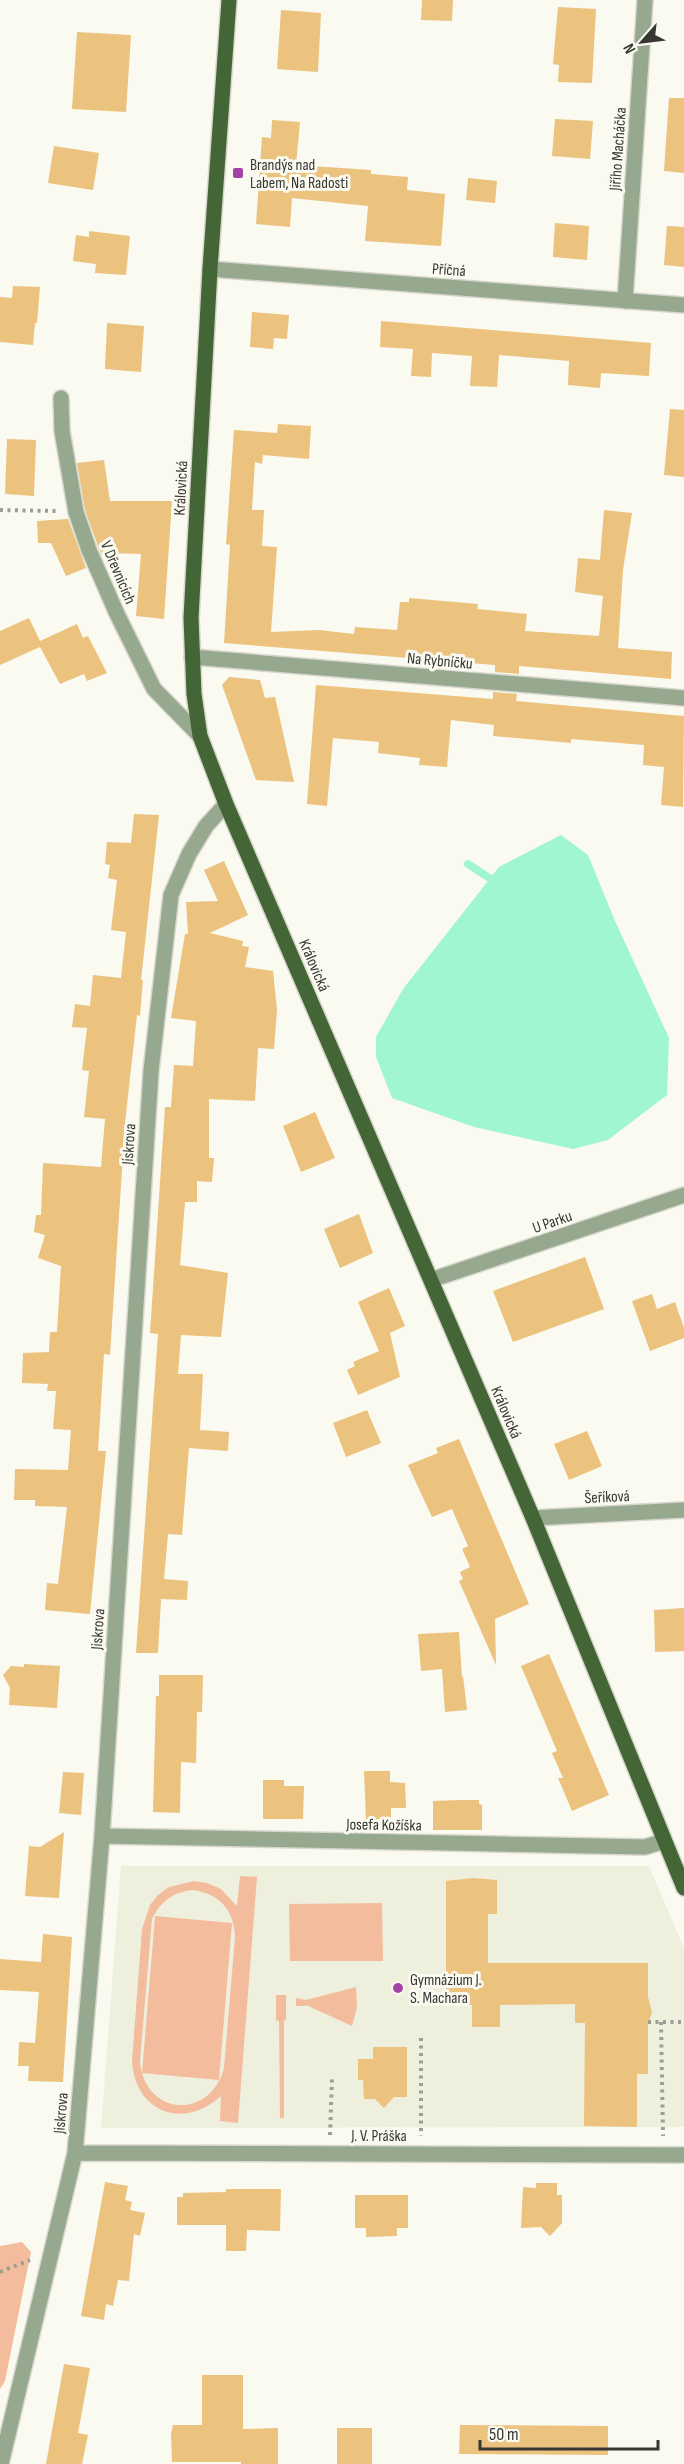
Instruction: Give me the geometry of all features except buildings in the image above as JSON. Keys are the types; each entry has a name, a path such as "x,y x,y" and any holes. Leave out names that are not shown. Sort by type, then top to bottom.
{"main road":[{"name":"Královická","path":"229,0 210,269 191,618 194,694 200,736 226,804 533,1518 684,1888"}],"street":[{"name":"Jiřího Macháčka","path":"625,301 645,0"},
{"name":"Příčná","path":"210,269 684,305"},
{"name":"V Dřevnicích","path":"61,398 62,431 76,512 89,550 117,615 154,689 200,736"},
{"name":"Na Rybníčku","path":"192,657 684,698"},
{"name":"Jiskrova","path":"1,2464 75,2152 102,1836 151,1071 171,895 189,854 206,826 226,804"},
{"name":"U Parku","path":"431,1280 684,1195"},
{"name":"Šeříková","path":"533,1518 684,1510"},
{"name":"Josefa Kožíška","path":"102,1836 645,1847 663,1841"},
{"name":"J. V. Práška","path":"75,2152 684,2155"}],"path":[{"path":"0,510 76,512"},
{"path":"648,2022 684,2022"},
{"path":"661,2022 662,2155"},
{"path":"421,2038 421,2153"},
{"path":"328,2153 332,2127 332,2079"},
{"path":"0,2272 36,2258"}],"shaded area":[{"path":"561,835 588,855 615,921 669,1038 667,1095 608,1140 573,1149 474,1127 392,1098 376,1057 376,1037 403,989 499,867"},
{"name":"Gymnázium J. S. Machara","path":"121,1866 649,1866 684,1948 684,2127 101,2128"},
{"path":"240,1876 257,1877 238,2123 220,2121 221,2096 207,2106 192,2112 177,2114 164,2111 152,2104 142,2093 135,2079 132,2061 142,1929 150,1905 169,1887 194,1881 221,1889 237,1906","holes":["193,1890 203,1892 224,1905 234,1927 224,2068 217,2085 206,2097 192,2104 178,2105 165,2101 153,2093 144,2079 140,2061 152,1919 168,1898"]},
{"path":"382,1903 383,1961 290,1961 289,1904"},
{"path":"155,1916 232,1923 219,2080 142,2073"},
{"path":"356,1987 357,2008 352,2026 306,2005 296,2006 296,1998 306,2000"},
{"path":"276,1995 286,1995 284,2118 280,2118 279,2021 276,2020"},
{"path":"22,2242 31,2252 5,2381 0,2389 0,2246"}],"waterway":[{"path":"468,864 497,883"}],"place":[{"name":"Brandýs nad Labem, Na Radosti","path":"238,173"},
{"name":"Gymnázium J. S. Machara","path":"398,1988"}]}
